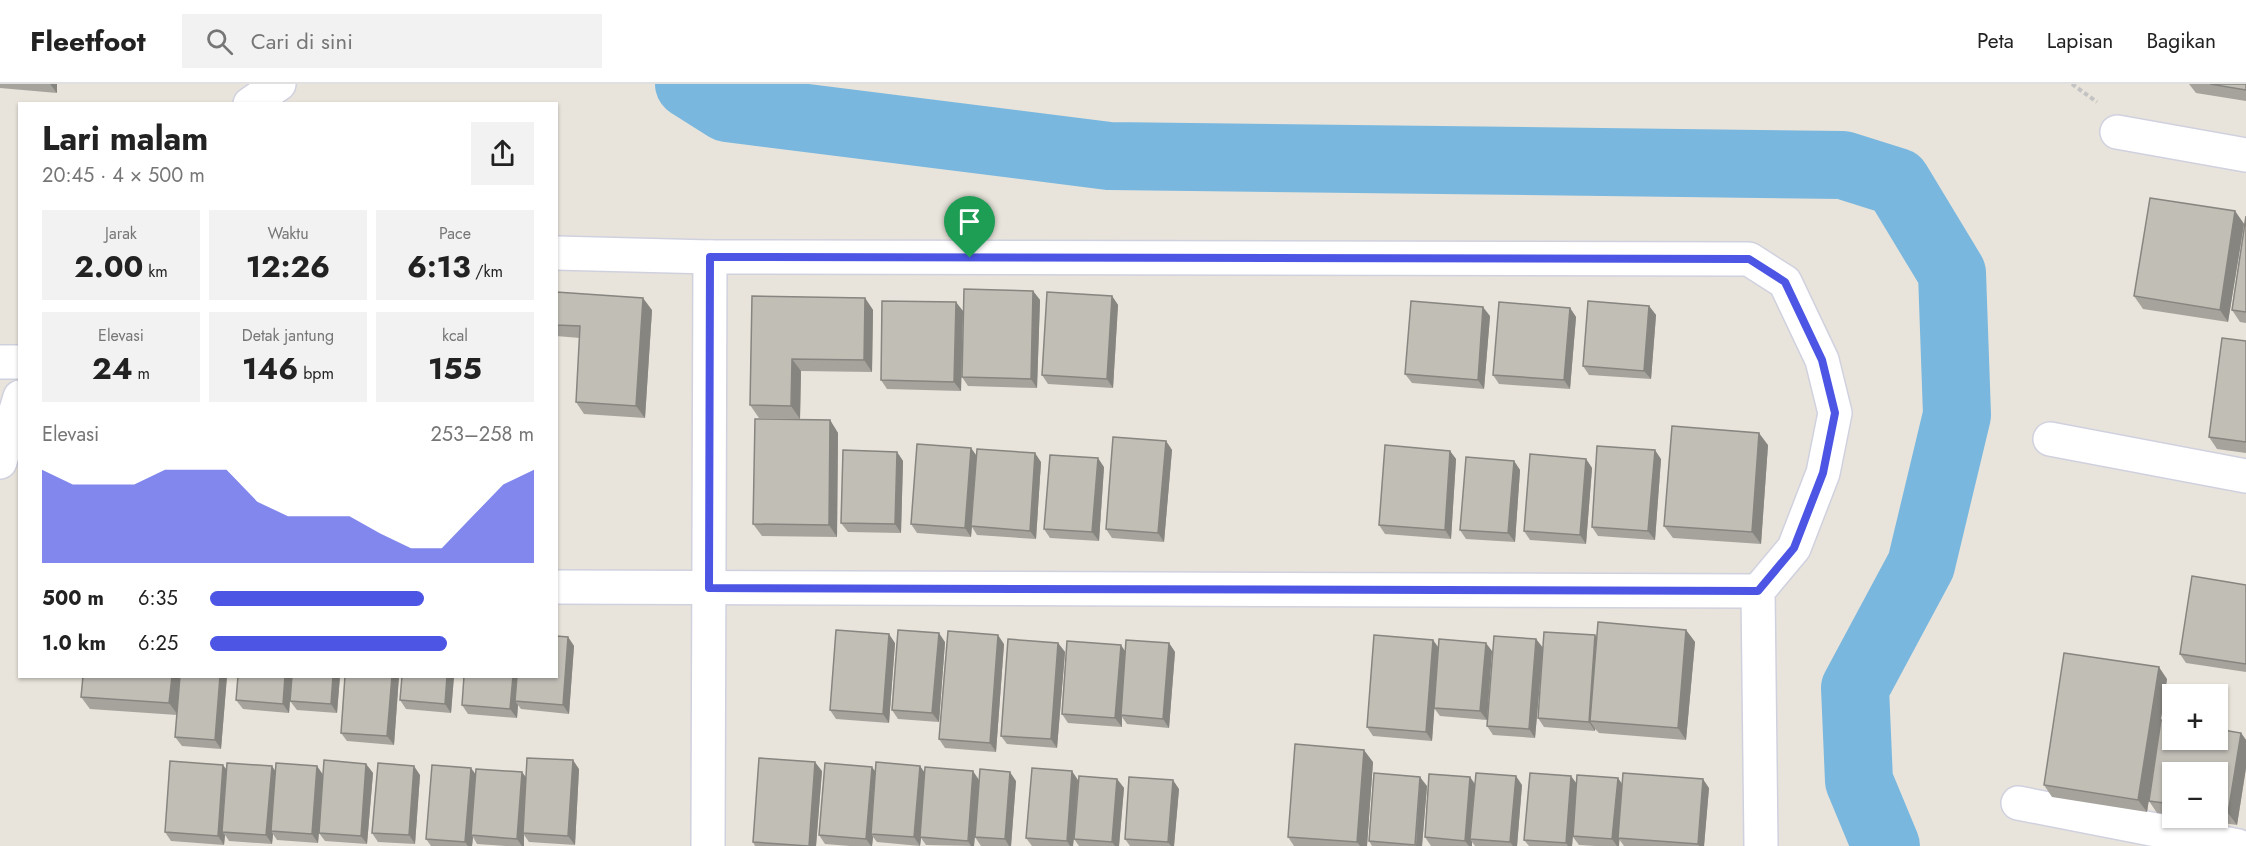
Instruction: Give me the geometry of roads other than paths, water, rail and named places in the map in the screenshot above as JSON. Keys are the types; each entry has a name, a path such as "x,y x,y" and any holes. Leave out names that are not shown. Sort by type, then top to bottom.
{"street":[{"path":"253,102 279,84"},
{"path":"2118,132 2246,155"},
{"path":"558,253 710,257 1749,259 1785,282 1822,360 1835,413 1823,473 1794,548 1758,591 1761,846"},
{"path":"708,846 710,257"},
{"path":"0,362 18,362"},
{"path":"0,462 18,404"},
{"path":"2050,439 2246,476"},
{"path":"558,587 1758,591"},
{"path":"2018,803 2238,846"}],"waterway":[{"path":"689,84 727,108 1109,156 1843,165 1897,182 1952,273 1957,415 1921,565 1855,688 1859,781 1886,846"}]}
